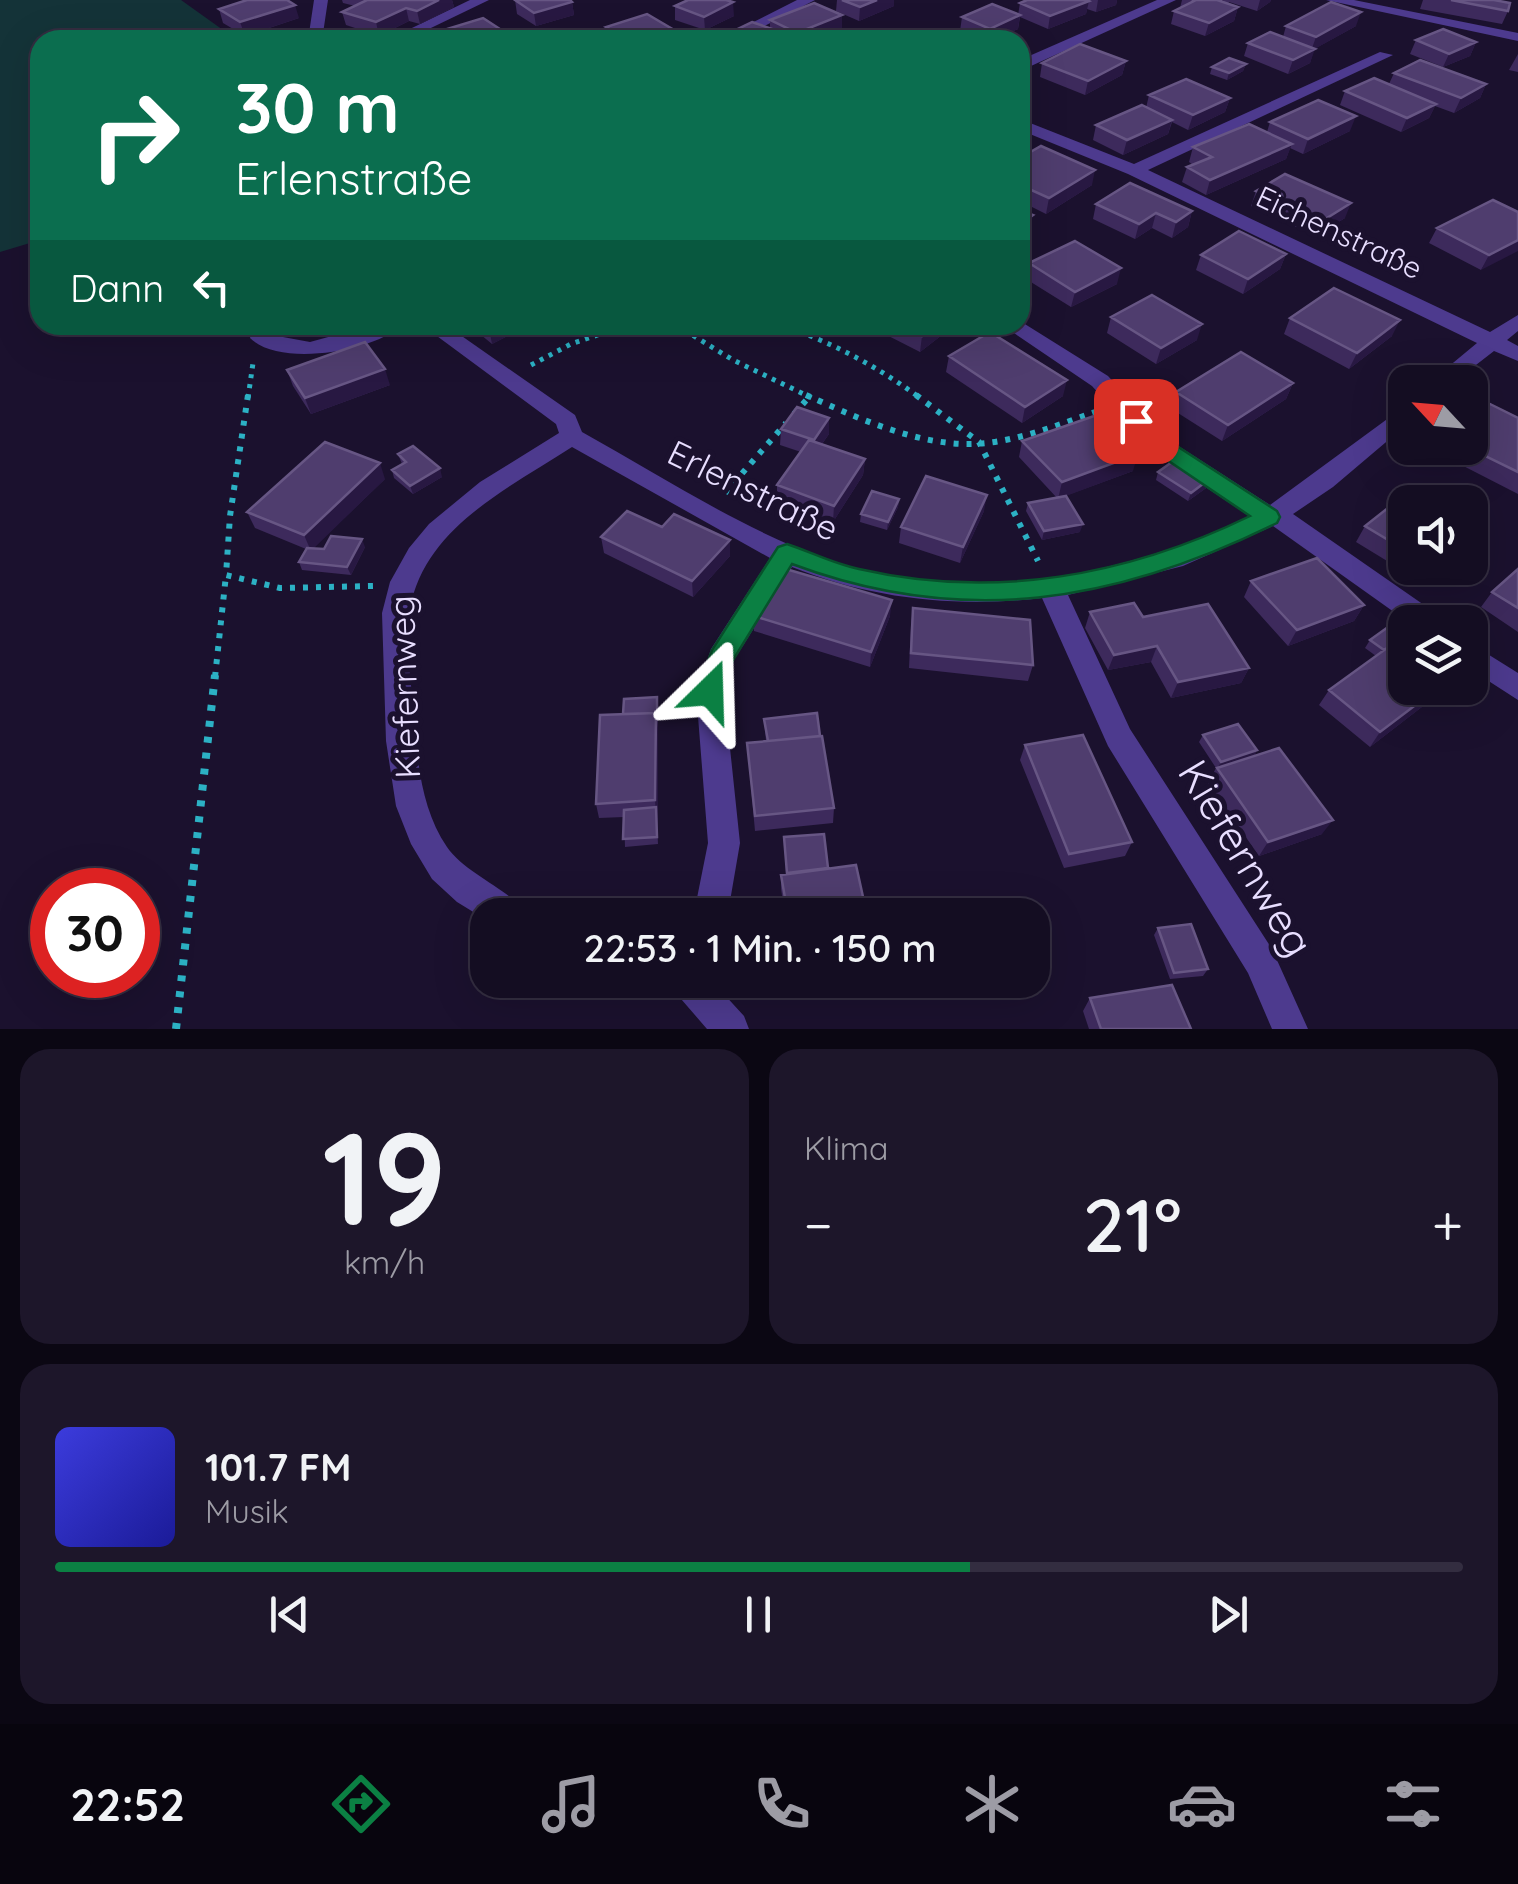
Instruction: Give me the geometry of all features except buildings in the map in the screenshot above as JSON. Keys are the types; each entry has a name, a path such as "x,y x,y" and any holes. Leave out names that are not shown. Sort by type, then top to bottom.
{"street":[{"path":"316,30 321,0"},
{"path":"416,30 482,0"},
{"path":"746,30 808,0"},
{"path":"1030,62 1169,0"},
{"path":"1333,0 1518,37"},
{"path":"1134,170 1385,55"},
{"name":"Eichenstraße","path":"1030,128 1134,170 1492,338 1518,354"},
{"path":"1461,365 1518,321"},
{"path":"265,335 279,348 299,352 362,335"},
{"name":"Erlenstraße","path":"447,335 567,420 571,436 707,512 787,553 853,578 914,588 976,593 1052,590 1143,570 1204,549 1272,515 1388,429"},
{"path":"1028,335 1100,381 1155,442 1272,515 1402,605"},
{"name":"Kiefernweg","path":"479,898 435,859 404,787 396,612 399,584 424,542 470,505 571,436"},
{"path":"710,898 724,842 710,691 721,657 787,553"},
{"name":"Kiefernweg","path":"1052,590 1119,737 1260,961 1290,1029"},
{"path":"1488,667 1518,688"},
{"path":"702,998 730,1029"}],"path":[{"path":"176,1029 239,451 250,375 261,335"},
{"path":"508,377 571,344 598,335"},
{"path":"692,335 739,364 810,396 930,437 964,444 1056,426 1118,400"},
{"path":"810,335 888,374 978,442 1052,590"},
{"path":"707,512 810,396"},
{"path":"226,575 248,584 293,590 399,584"}],"green space":[{"path":"0,0 181,0 223,30 30,30 30,243 0,252"}],"route":[{"path":"710,691 721,657 787,553 853,578 914,588 976,593 1052,590 1143,570 1204,549 1268,517 1155,442 1136,421"}]}
